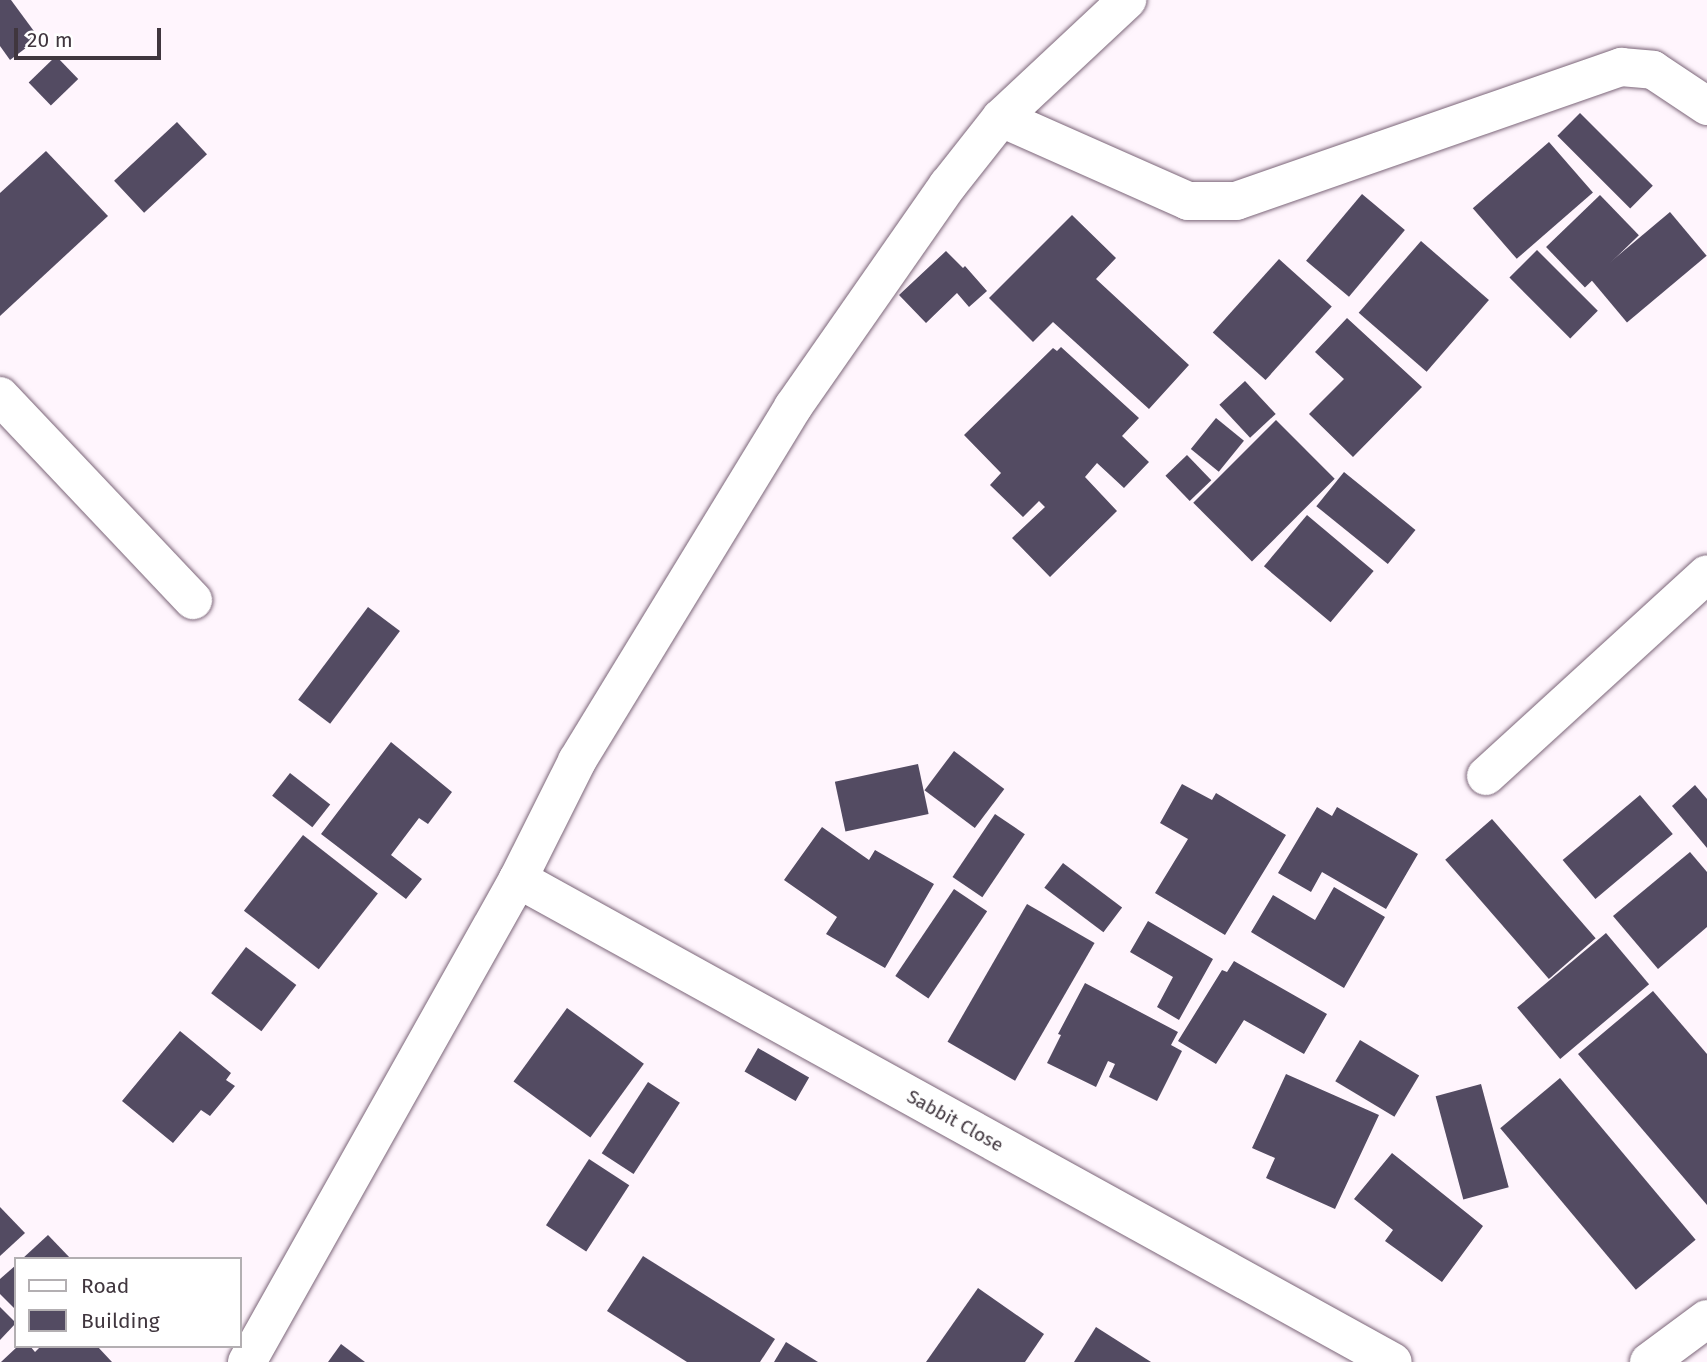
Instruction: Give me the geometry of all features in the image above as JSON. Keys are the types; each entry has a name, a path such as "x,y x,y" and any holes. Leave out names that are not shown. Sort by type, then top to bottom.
{"street":[{"path":"247,1362 518,879 577,761 793,407 948,186 1001,118 1128,0"},
{"path":"1001,118 1188,201 1236,201 1621,67 1653,70 1707,106"},
{"path":"0,396 193,600"},
{"path":"1486,776 1707,574"},
{"name":"Sabbit Close","path":"518,879 1393,1362"},
{"path":"1649,1362 1707,1319"}],"building":[{"path":"0,0 11,0 39,38 10,60 0,46"},
{"path":"56,56 78,79 51,105 29,82"},
{"path":"1580,113 1653,186 1630,208 1557,136"},
{"path":"177,122 207,154 144,213 114,181"},
{"path":"1549,142 1593,193 1517,259 1473,208"},
{"path":"46,151 108,216 0,316 0,193"},
{"path":"1362,194 1405,230 1349,297 1306,261"},
{"path":"1600,195 1639,235 1585,287 1546,247"},
{"path":"1670,212 1707,256 1627,323 1590,279"},
{"path":"1072,215 1116,258 1096,279 1189,365 1149,409 1053,322 1033,342 989,298"},
{"path":"1421,241 1489,300 1427,372 1359,313"},
{"path":"1537,250 1598,311 1570,338 1509,278"},
{"path":"946,251 963,268 965,266 987,291 969,307 957,293 926,323 899,295"},
{"path":"1279,259 1332,307 1266,380 1213,333"},
{"path":"1347,318 1422,387 1353,457 1309,414 1344,379 1315,352"},
{"path":"1061,347 1139,418 1122,436 1149,462 1124,488 1097,463 1085,477 1117,511 1050,577 1012,538 1045,507 1039,501 1023,517 990,485 1001,473 964,435 1053,348 1057,351"},
{"path":"1245,381 1276,414 1250,438 1219,405"},
{"path":"1216,418 1244,441 1219,472 1191,449"},
{"path":"1276,420 1335,479 1252,561 1193,503"},
{"path":"1187,455 1211,480 1190,501 1165,476"},
{"path":"1344,472 1415,530 1388,564 1316,506"},
{"path":"1307,515 1374,571 1331,622 1264,566"},
{"path":"368,607 400,631 330,724 298,700"},
{"path":"391,742 452,792 428,824 419,818 391,855 422,879 406,899 321,834"},
{"path":"954,751 1004,789 975,828 925,790"},
{"path":"918,764 929,814 845,832 835,782"},
{"path":"290,773 330,804 312,827 272,796"},
{"path":"1182,784 1212,800 1216,793 1286,835 1225,935 1155,893 1188,839 1160,823"},
{"path":"1695,785 1707,799 1707,848 1672,806"},
{"path":"1640,795 1673,834 1595,899 1563,860"},
{"path":"1317,807 1332,816 1337,807 1418,854 1386,909 1322,872 1311,892 1278,873"},
{"path":"995,814 1025,834 982,897 953,877"},
{"path":"1492,819 1596,938 1549,979 1445,860"},
{"path":"822,827 869,860 875,850 934,884 885,968 826,934 837,917 784,880"},
{"path":"303,835 378,893 319,969 244,911"},
{"path":"1690,852 1707,872 1707,927 1658,969 1613,916"},
{"path":"1063,863 1122,908 1103,932 1044,888"},
{"path":"1334,887 1385,917 1344,988 1251,932 1273,895 1315,920"},
{"path":"954,889 987,911 928,998 895,976"},
{"path":"1027,904 1095,943 1015,1081 948,1042"},
{"path":"1148,921 1213,959 1179,1020 1157,1007 1173,977 1130,952"},
{"path":"1606,933 1649,984 1560,1059 1517,1008"},
{"path":"246,947 296,985 261,1031 211,993"},
{"path":"1234,961 1327,1014 1304,1054 1244,1020 1216,1064 1178,1041 1222,970 1227,972"},
{"path":"1085,983 1178,1032 1171,1045 1182,1051 1157,1101 1109,1077 1115,1064 1108,1061 1096,1087 1047,1063 1061,1035 1058,1034"},
{"path":"1653,991 1707,1054 1707,1205 1578,1054"},
{"path":"567,1008 644,1064 590,1137 514,1082"},
{"path":"180,1031 231,1073 226,1080 235,1086 210,1116 201,1110 173,1143 122,1101"},
{"path":"1360,1040 1419,1076 1394,1117 1335,1081"},
{"path":"758,1048 809,1078 796,1101 744,1071"},
{"path":"1286,1074 1379,1115 1335,1209 1266,1178 1275,1158 1252,1148"},
{"path":"1560,1078 1696,1240 1636,1290 1500,1128"},
{"path":"648,1082 680,1103 634,1174 602,1153"},
{"path":"1481,1084 1509,1187 1463,1200 1436,1096"},
{"path":"1392,1153 1483,1226 1442,1282 1385,1241 1393,1230 1354,1199"},
{"path":"589,1159 629,1185 586,1251 546,1225"},
{"path":"0,1207 25,1233 0,1256"},
{"path":"48,1235 69,1257 24,1257"},
{"path":"643,1256 775,1339 760,1362 687,1362 607,1311"},
{"path":"14,1267 14,1308 0,1294 0,1279"},
{"path":"978,1288 1044,1334 1025,1362 926,1362"},
{"path":"0,1307 14,1321 14,1325 0,1340"},
{"path":"1096,1327 1151,1362 1074,1362"},
{"path":"786,1342 818,1362 774,1362"},
{"path":"341,1344 365,1362 328,1362"},
{"path":"16,1348 32,1348 35,1352 39,1348 99,1348 112,1362 1,1362"}]}
